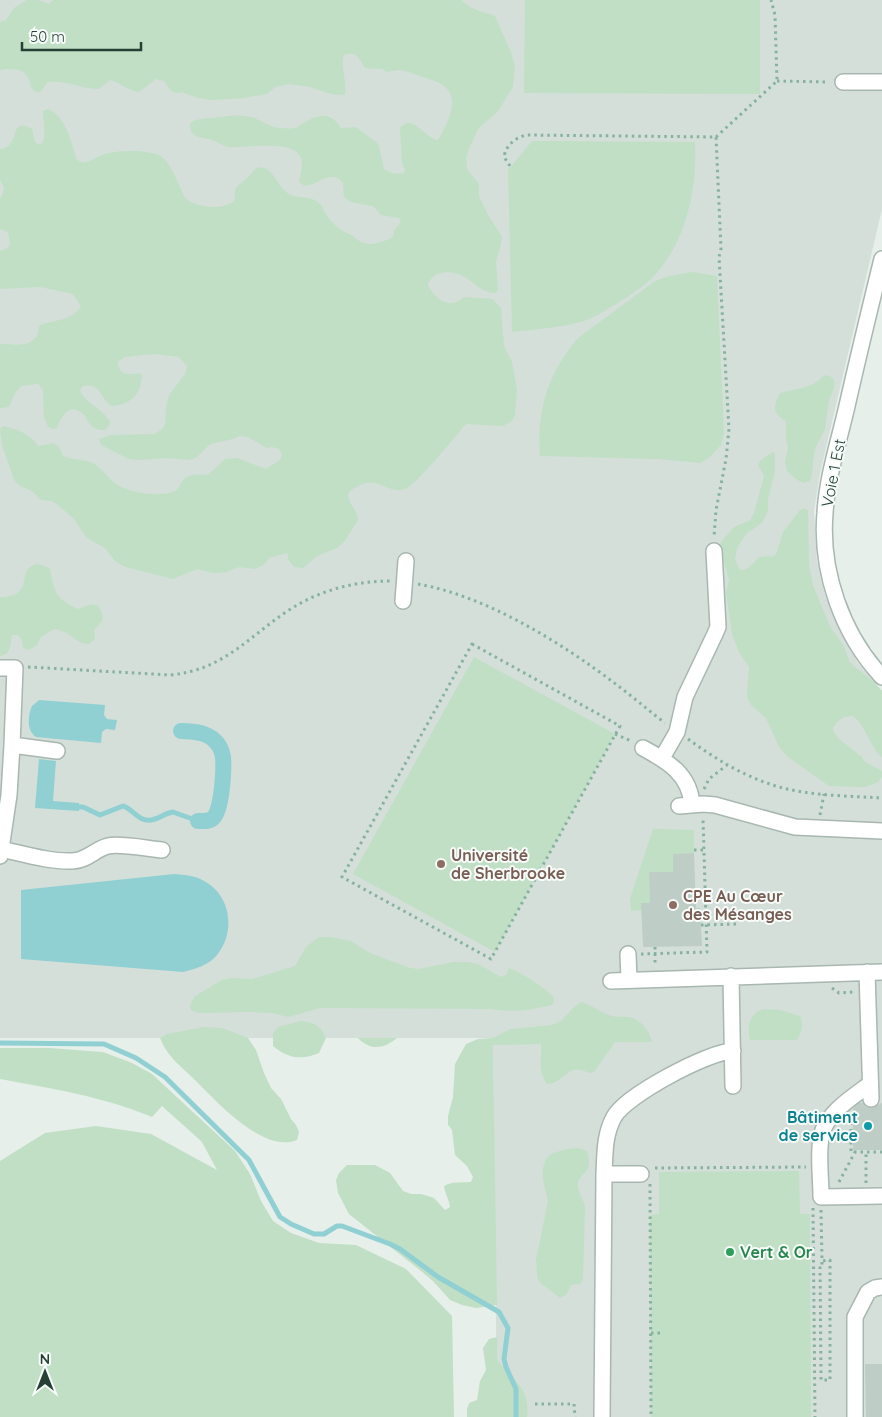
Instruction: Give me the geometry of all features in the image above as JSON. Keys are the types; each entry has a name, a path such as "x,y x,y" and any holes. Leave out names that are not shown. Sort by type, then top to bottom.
{"lane":[{"path":"844,82 882,82"},
{"name":"Voie 1 Est","path":"882,259 829,485 824,521 829,572 840,609 856,643 882,677"},
{"path":"662,758 677,732 685,697 718,627 714,550"},
{"path":"403,601 406,561"},
{"path":"7,668 12,746 9,795 1,853 72,861 88,857 112,845 162,850"},
{"path":"12,746 57,751"},
{"path":"643,748 670,763 680,774 690,794 691,808 703,804 715,805 795,827 882,831"},
{"path":"629,980 633,954"},
{"path":"610,981 874,972 871,1092 843,1105 824,1128 820,1144 816,1199 882,1196"},
{"path":"731,976 733,1086"},
{"path":"602,1417 604,1174 607,1136 615,1115 620,1108 680,1071 723,1051 732,1051"},
{"path":"604,1174 647,1175"},
{"path":"856,1417 855,1317 868,1292 882,1287"}],"path":[{"path":"771,0 775,15 777,81"},
{"path":"510,166 504,157 507,148 516,139 526,135 716,137 777,81 844,82"},
{"path":"714,550 716,510 729,429 719,257 721,249 716,137"},
{"path":"722,439 728,440"},
{"path":"7,668 170,674 190,672 226,658 282,614 313,597 356,583 404,581 450,592 490,608 522,624 577,656 668,725"},
{"path":"472,644 620,726 615,734 491,958 342,877 472,644"},
{"path":"684,737 727,765 778,786 824,794 882,798"},
{"path":"704,792 709,779 727,765"},
{"path":"820,820 824,794"},
{"path":"633,954 707,952 704,850 691,808"},
{"path":"694,850 704,850"},
{"path":"701,925 737,924"},
{"path":"655,947 655,954"},
{"path":"851,1113 851,1152 882,1152"},
{"path":"837,1185 856,1152"},
{"path":"866,1152 866,1181"},
{"path":"651,1417 647,1175 811,1167"},
{"path":"816,1199 822,1261 822,1265 820,1265 821,1380 830,1380 830,1260 822,1261"},
{"path":"814,1417 814,1214 816,1199"},
{"path":"650,1333 660,1333"},
{"path":"535,1404 574,1404 575,1417"}],"shaded area":[{"name":"Université de Sherbrooke","path":"0,0 882,0 882,209 820,473 814,511 817,562 823,588 833,617 858,663 882,691 882,1417 497,1417 493,1038 0,1038"}],"green space":[{"path":"27,0 38,0 49,4 53,0 461,0 473,9 495,16 515,66 513,87 498,111 478,129 466,159 467,169 479,184 479,196 502,237 496,262 498,290 495,293 482,290 465,277 450,272 436,274 428,285 443,302 453,303 464,297 492,299 501,308 504,346 512,362 517,389 515,415 512,421 503,426 466,424 418,479 405,489 399,490 366,483 352,490 348,494 358,520 344,542 337,548 317,556 303,568 294,567 289,561 287,553 269,558 265,564 255,569 239,567 226,572 214,573 197,569 173,579 125,567 115,561 105,548 87,538 74,519 59,506 52,501 41,500 32,491 20,486 14,480 2,445 0,429 3,426 32,438 38,446 53,443 59,447 63,456 93,463 116,484 129,490 144,493 159,494 173,492 178,489 185,478 194,475 208,475 225,459 237,458 266,469 280,460 282,455 279,449 267,448 248,437 239,436 210,444 196,458 188,460 167,458 129,459 101,445 99,439 111,435 155,434 162,429 165,424 169,395 185,374 187,366 179,357 154,354 125,357 118,362 120,370 125,374 140,373 142,376 137,394 124,404 111,406 97,388 83,386 80,390 85,399 103,413 110,422 105,430 94,428 83,414 74,409 63,415 57,428 48,427 44,416 43,390 38,384 21,386 15,393 9,407 0,408 0,344 19,345 28,343 36,337 40,325 69,317 78,311 81,306 73,294 40,287 0,289 0,251 8,248 10,243 8,232 0,229 0,198 4,188 0,180 0,149 7,147 11,143 17,128 24,126 32,129 35,142 40,145 44,138 43,111 48,109 60,118 64,124 77,160 81,162 88,162 101,155 118,152 142,151 157,154 169,165 185,198 203,206 225,206 235,200 237,186 256,168 265,168 288,193 315,200 321,205 330,220 340,229 362,242 371,244 393,237 394,230 401,221 399,218 381,215 373,206 351,202 344,197 342,182 334,177 328,177 307,186 303,185 299,181 302,167 301,158 297,152 289,148 280,146 229,147 195,136 191,132 190,124 200,119 243,116 254,118 279,128 292,128 310,119 326,116 336,122 341,128 356,127 376,142 379,146 384,169 398,174 404,173 405,170 402,163 400,128 410,123 433,139 438,140 448,121 452,106 450,92 440,83 405,71 387,72 382,69 365,68 357,56 352,54 344,55 345,94 339,95 310,87 289,84 275,87 267,94 212,100 198,98 182,92 176,93 171,91 164,81 156,79 139,92 110,80 99,89 61,82 48,82 40,92 36,92 32,89 28,77 19,70 0,70 0,22 6,20 14,8"},
{"path":"525,0 760,0 760,94 524,93"},
{"path":"532,141 695,142 694,178 688,213 675,246 666,261 647,283 618,303 584,321 558,327 512,332 508,170"},
{"path":"693,272 717,276 724,433 721,445 710,457 700,463 658,459 540,456 540,423 546,393 559,365 578,338 655,281 669,276"},
{"path":"826,375 833,379 834,386 829,401 825,428 815,450 810,481 804,483 797,480 787,471 785,462 788,447 786,421 778,415 775,406 780,393 809,386"},
{"path":"773,452 775,453 775,471 768,499 768,511 762,523 746,534 737,548 735,560 740,570 743,570 751,566 759,557 774,556 783,532 800,510 806,508 808,511 809,565 813,585 819,600 831,628 844,646 850,663 873,681 882,691 882,757 874,748 858,720 853,716 844,717 833,728 839,739 862,757 865,762 882,771 882,777 878,782 865,787 829,786 788,757 779,747 766,718 751,705 747,697 749,667 740,654 732,635 726,592 729,580 721,551 721,542 734,527 750,520 754,513 764,476 758,465 761,460"},
{"path":"37,564 50,569 53,584 60,598 78,609 96,605 101,610 102,621 94,630 95,639 89,644 84,643 65,632 54,629 41,637 37,645 29,650 23,648 22,640 18,635 12,635 9,651 0,656 0,597 18,593 22,588 27,571 30,567"},
{"path":"474,657 615,734 495,952 353,874"},
{"path":"653,829 694,830 694,853 673,854 673,872 649,873 650,903 642,903 642,910 631,911 630,899"},
{"path":"319,937 351,941 370,953 410,968 419,969 453,962 467,962 478,964 501,977 506,975 509,968 544,988 554,997 554,1002 552,1005 514,1011 491,1009 320,1008 288,1017 272,1013 200,1013 192,1011 190,1008 195,996 222,980 232,978 252,979 295,966 306,947"},
{"path":"581,1002 612,1016 629,1017 637,1020 647,1030 652,1042 615,1042 594,1072 571,1071 558,1081 547,1084 541,1069 541,1044 493,1045 497,1305 476,1308 462,1305 450,1300 433,1281 349,1214 338,1193 336,1180 339,1173 347,1165 375,1165 390,1173 403,1191 434,1198 445,1210 450,1207 444,1186 453,1183 471,1182 473,1177 467,1166 455,1155 452,1130 448,1125 448,1116 453,1097 455,1064 466,1044 478,1039 493,1038 510,1029 552,1025 561,1021"},
{"path":"763,1009 780,1010 800,1016 802,1028 797,1040 750,1040 750,1021 758,1011"},
{"path":"301,1021 316,1025 324,1034 326,1038 319,1053 307,1057 296,1057 284,1054 273,1046 273,1033 278,1027"},
{"path":"204,1027 222,1028 248,1038 256,1050 271,1088 281,1099 296,1125 299,1132 297,1140 284,1142 270,1140 242,1124 228,1113 175,1061 160,1038 167,1034"},
{"path":"358,1038 397,1038 382,1046 372,1047"},
{"path":"0,1048 49,1048 103,1052 132,1063 152,1074 235,1151 250,1174 261,1201 273,1221 291,1233 319,1243 356,1245 406,1269 452,1316 454,1417 0,1417 0,1161 45,1133 96,1126 151,1134 217,1170 202,1142 162,1106 152,1117 96,1098 0,1079"},
{"path":"578,1148 587,1151 589,1159 588,1168 578,1184 585,1207 583,1279 581,1284 571,1285 566,1295 560,1298 538,1280 537,1273 536,1260 548,1201 543,1180 543,1168 546,1159 551,1154 566,1149"},
{"name":"Vert & Or","path":"799,1171 800,1214 810,1214 811,1417 651,1417 650,1215 659,1214 659,1172"},
{"path":"497,1337 497,1360 520,1386 526,1399 527,1417 467,1417 469,1403 477,1400 480,1381 486,1370 483,1348 489,1339"}],"water":[{"path":"39,700 105,705 104,715 107,719 117,720 115,730 106,729 102,732 101,743 36,737 29,726 29,718 32,706"},
{"path":"39,759 56,761 53,801 79,803 79,811 35,808"},
{"path":"174,874 201,879 213,887 225,905 228,915 227,936 217,955 206,964 183,972 21,959 21,890"}],"building":[{"path":"694,853 696,908 700,908 702,946 643,947 641,903 650,903 649,872 673,872 673,854"},
{"name":"Bâtiment de service","path":"859,1103 863,1103 866,1107 871,1108 882,1103 882,1150 853,1150 853,1108"},
{"path":"865,1364 882,1364 882,1417 866,1417"}],"waterway":[{"path":"181,731 199,732 211,737 219,746 223,757 222,789 216,814 210,820 198,821"},
{"path":"74,807 83,807 100,815 123,806 147,820 173,812 198,821"},
{"path":"0,1043 104,1044 136,1058 165,1077 249,1160 280,1217 314,1234 324,1234 337,1226 342,1226 390,1244 400,1249 438,1277 499,1312 508,1328 504,1359 516,1389 516,1417"}],"place":[{"name":"Université de Sherbrooke","path":"441,864"},
{"name":"CPE Au Cœur des Mésanges","path":"673,905"},
{"name":"Bâtiment de service","path":"868,1126"},
{"name":"Vert & Or","path":"730,1252"}]}
